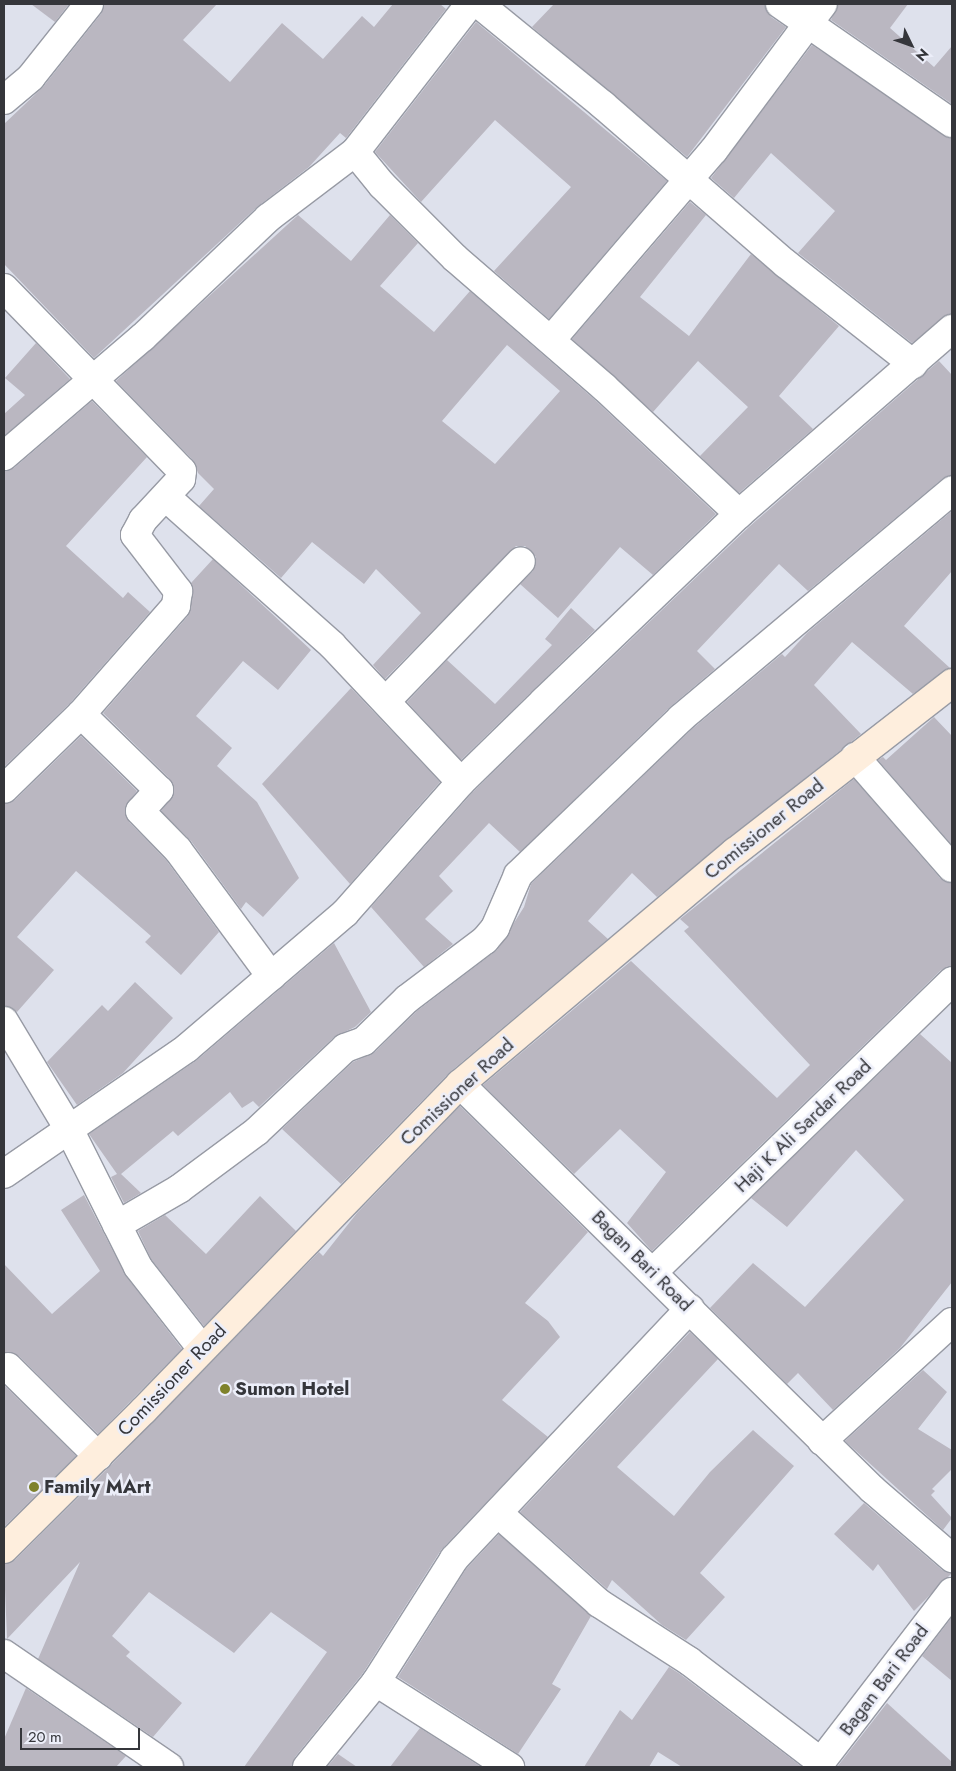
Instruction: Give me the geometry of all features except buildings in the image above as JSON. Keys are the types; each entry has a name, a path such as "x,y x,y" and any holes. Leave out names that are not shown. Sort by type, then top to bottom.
{"street":[{"path":"4,100 30,77 89,4"},
{"path":"4,456 94,379 268,218 355,152 470,4"},
{"path":"478,4 603,105 688,181 913,364"},
{"path":"780,4 816,14 952,123"},
{"path":"550,340 688,181 816,14"},
{"path":"355,152 382,185 455,258 550,340 739,514"},
{"path":"4,288 182,471 181,480 143,520 135,535 178,591 176,606 81,714 4,789"},
{"path":"4,1174 187,1048 345,913 461,782 739,514 952,328"},
{"path":"117,1226 179,1189 257,1131 345,1048 364,1041 407,999 485,940 495,928 518,875 681,718 952,492"},
{"path":"166,497 332,644 461,782"},
{"path":"386,701 521,561"},
{"name":"Comissioner Road","path":"4,1549 202,1350 460,1084 735,852 952,683"},
{"path":"81,714 159,790 140,811 178,850 271,976"},
{"path":"855,757 952,868"},
{"name":"Haji K Ali Sardar Road","path":"654,1271 952,981"},
{"path":"4,1021 69,1129 138,1268 202,1350"},
{"name":"Bagan Bari Road","path":"460,1084 654,1271 822,1441 952,1558"},
{"path":"307,1767 376,1682 454,1559 690,1308"},
{"path":"822,1441 952,1322"},
{"path":"8,1367 98,1456"},
{"path":"498,1513 599,1603 689,1661 819,1765"},
{"name":"Bagan Bari Road","path":"819,1765 952,1592"},
{"path":"4,1654 169,1767"},
{"path":"376,1682 510,1767"}],"place":[{"name":"Sumon Hotel","path":"225,1389"},
{"name":"Family MArt","path":"34,1487"}]}
